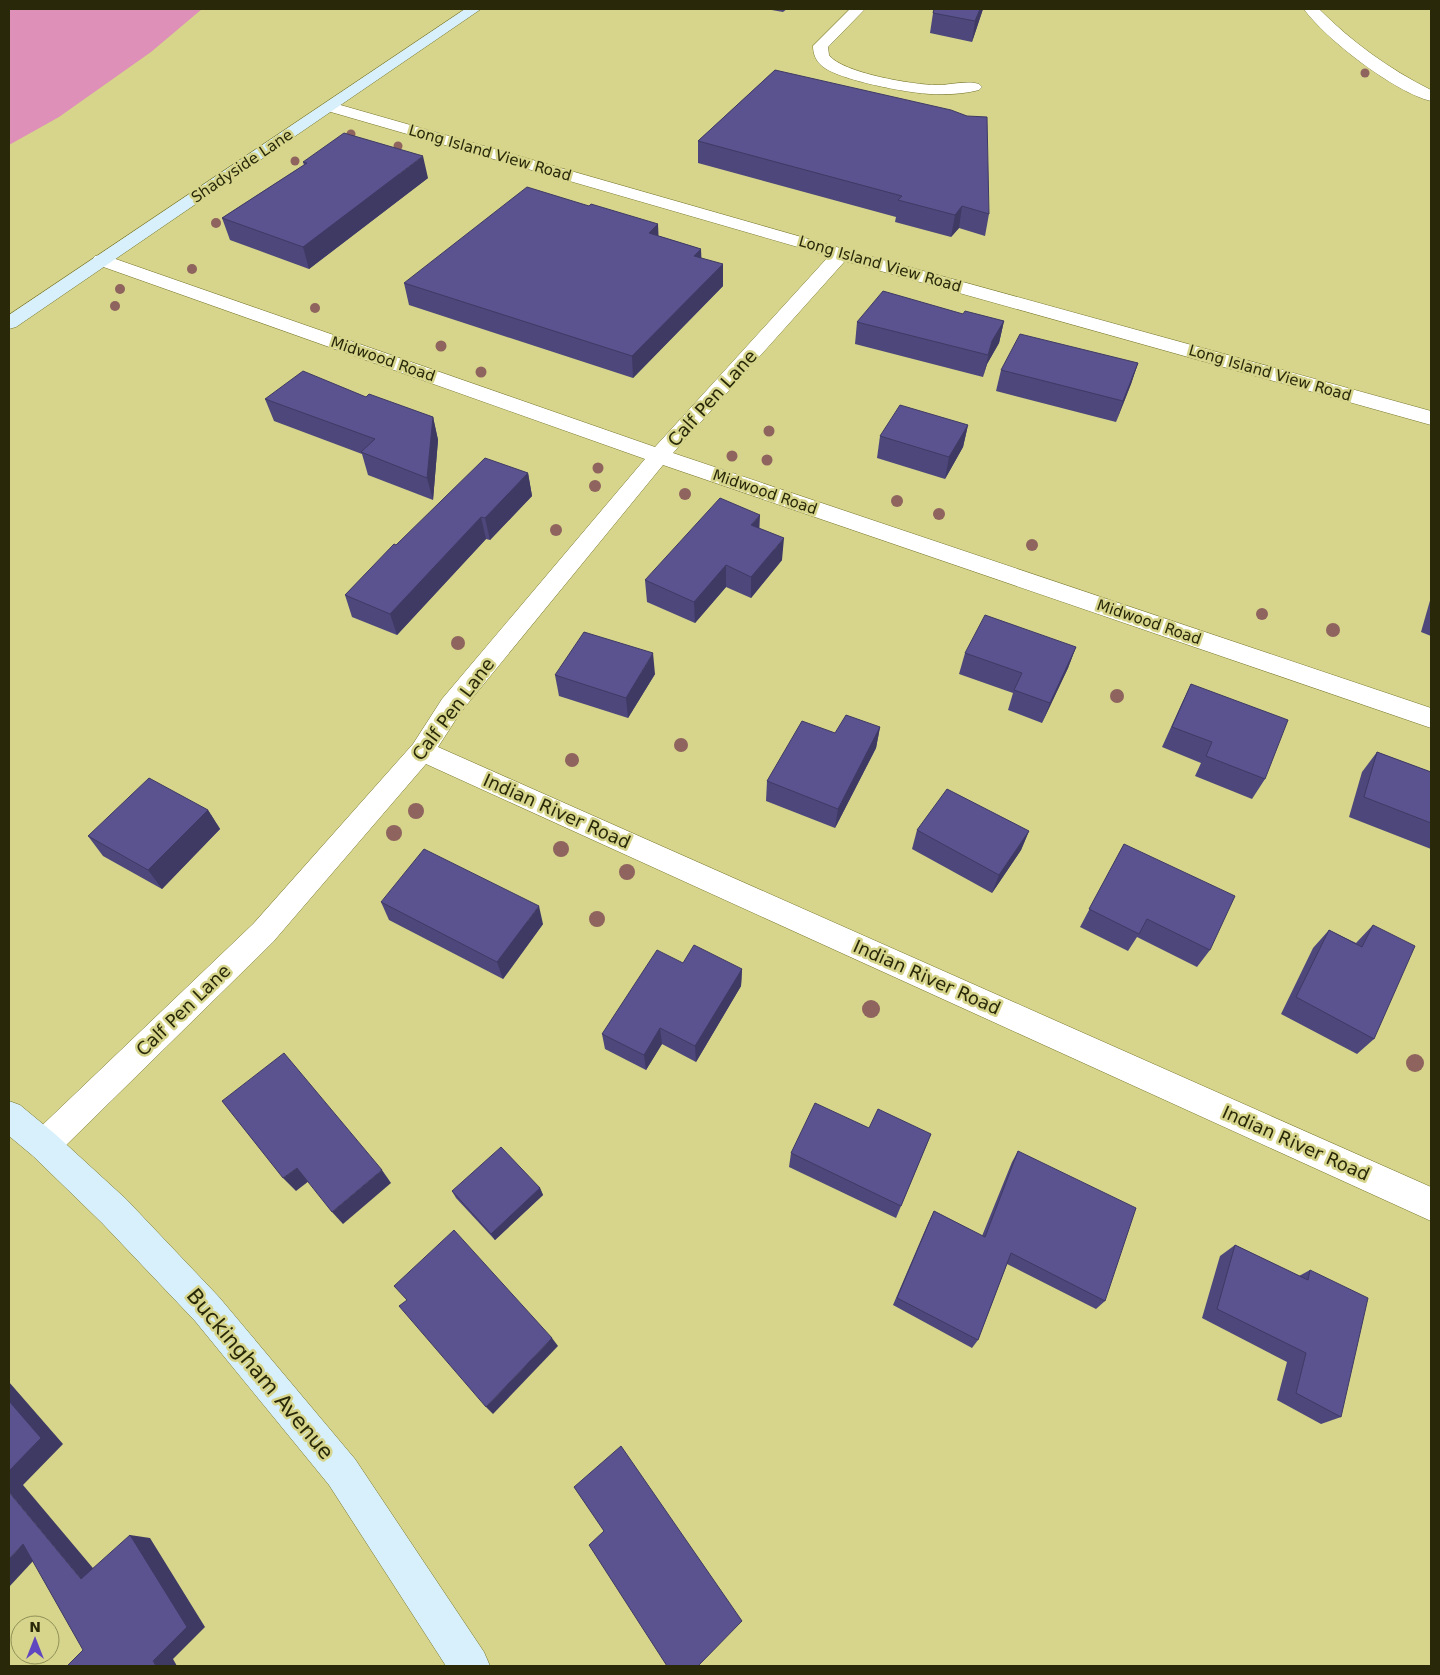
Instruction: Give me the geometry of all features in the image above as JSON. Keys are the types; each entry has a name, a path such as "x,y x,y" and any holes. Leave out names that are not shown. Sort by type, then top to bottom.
{"street":[{"name":"Shadyside Lane","path":"9,323 474,9"},
{"path":"858,9 820,46 821,55 829,64 857,76 923,89 974,87"},
{"path":"1310,9 1339,38 1370,62 1431,96"},
{"name":"Long Island View Road","path":"330,107 841,254 1431,418"},
{"name":"Calf Pen Lane","path":"44,1145 263,933 422,751 451,706 659,456 841,254"},
{"name":"Midwood Road","path":"101,260 659,456 1431,718"},
{"name":"Indian River Road","path":"422,751 1431,1204"},
{"name":"Buckingham Avenue","path":"9,1116 44,1145 114,1211 207,1309 342,1472 470,1666"}],"shaded area":[{"path":"9,9 202,9 151,52 59,117 9,145"}],"building":[{"path":"934,9 980,9 975,21 933,13"},
{"path":"775,70 951,110 967,116 987,117 989,214 962,206 955,215 898,200 902,196 698,141"},
{"path":"344,133 423,156 303,247 222,218 307,163 303,162"},
{"path":"527,187 658,224 649,233 701,249 694,256 723,264 632,356 404,283"},
{"path":"883,291 963,314 965,311 1004,321 992,341 988,355 857,322"},
{"path":"1020,334 1138,363 1123,401 1001,370"},
{"path":"303,371 366,397 369,394 433,417 427,478 361,452 375,439 265,399"},
{"path":"900,405 968,425 949,457 880,436"},
{"path":"485,458 528,473 485,518 481,517 390,614 345,595 394,544 396,545"},
{"path":"720,498 760,515 751,525 784,538 751,577 726,565 694,602 645,580"},
{"path":"985,615 1076,647 1050,703 1014,690 1022,673 965,653"},
{"path":"584,632 653,653 626,698 555,675"},
{"path":"1191,684 1288,720 1265,779 1206,756 1212,742 1172,727"},
{"path":"846,715 880,727 838,809 767,781 802,721 835,733"},
{"path":"1377,752 1431,772 1431,823 1364,797"},
{"path":"149,778 208,810 148,870 88,836"},
{"path":"947,789 1029,831 999,875 917,830"},
{"path":"1124,844 1235,896 1210,950 1147,919 1139,934 1089,909"},
{"path":"424,849 539,906 497,962 381,902"},
{"path":"1373,925 1415,946 1374,1039 1296,997 1329,930 1362,947"},
{"path":"694,945 742,969 695,1046 660,1028 644,1055 602,1034 657,950 683,963"},
{"path":"284,1053 382,1170 332,1212 297,1168 283,1178 222,1101"},
{"path":"815,1103 869,1128 878,1109 931,1134 901,1206 791,1153"},
{"path":"501,1147 540,1188 491,1234 452,1191"},
{"path":"1018,1151 1136,1208 1105,1301 1011,1253 978,1340 897,1298 934,1211 985,1237"},
{"path":"454,1230 552,1338 486,1407 399,1306 407,1300 394,1286"},
{"path":"1235,1245 1308,1280 1310,1270 1368,1298 1341,1417 1296,1393 1306,1353 1217,1309"},
{"path":"9,1401 41,1438 9,1471"},
{"path":"621,1446 742,1621 698,1666 667,1666 589,1545 604,1531 574,1487"},
{"path":"9,1492 81,1579 130,1535 187,1627 153,1661 156,1666 67,1666 83,1650 23,1544 9,1559"}]}
